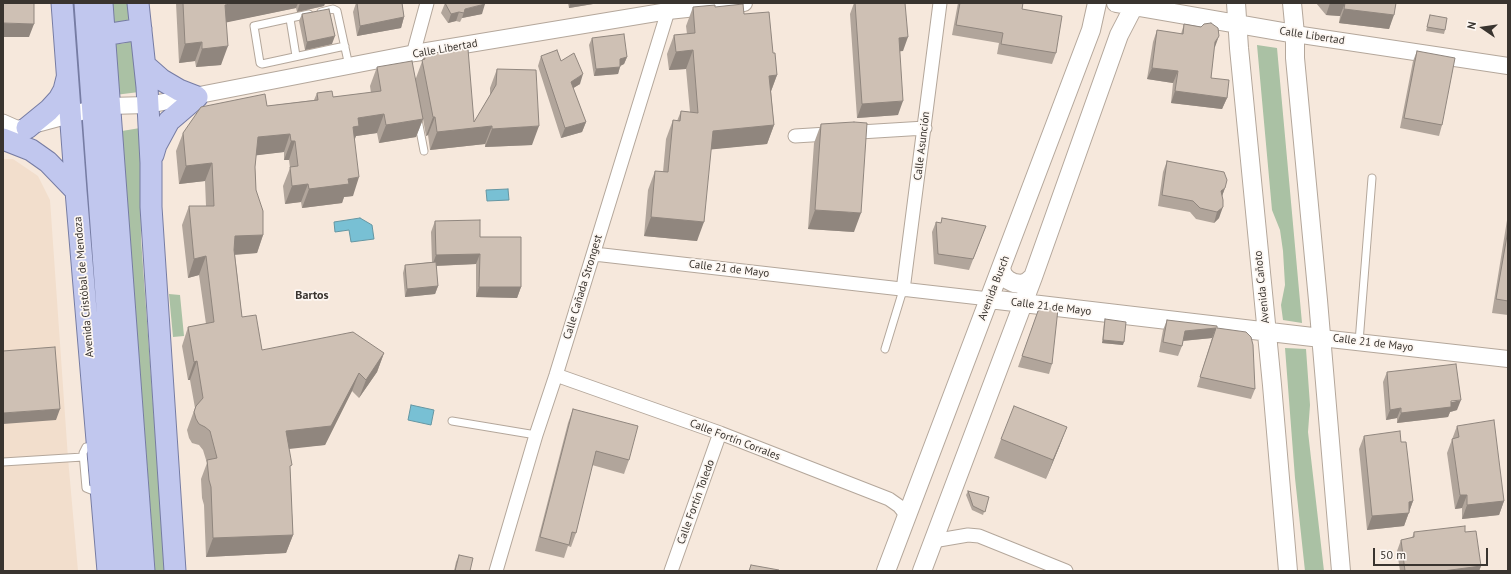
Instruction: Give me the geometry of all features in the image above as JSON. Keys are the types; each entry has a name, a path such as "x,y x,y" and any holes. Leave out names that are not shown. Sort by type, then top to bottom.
{"main road":[{"name":"Avenida Cristóbal de Mendoza","path":"62,3 76,191 90,452 101,489 108,571"},
{"name":"Avenida Cristóbal de Mendoza","path":"85,3 101,115 144,571"},
{"name":"Avenida Cristóbal de Mendoza","path":"102,3 104,35 101,115 108,322 129,571"},
{"path":"138,3 148,105 151,163 151,207 175,571"},
{"name":"Avenida Busch","path":"886,571 1091,30 1097,3"},
{"name":"Calle Libertad","path":"1116,3 1295,34"},
{"name":"Avenida Cañoto","path":"1236,3 1288,571"},
{"path":"1292,3 1295,34 1295,58 1321,338 1340,571"},
{"path":"922,571 1033,278 1119,35 1134,6"},
{"path":"1091,30 1097,27 1110,28 1119,35"},
{"path":"104,35 141,29"},
{"path":"145,64 169,85 197,97 170,121 156,145 151,163"},
{"path":"24,128 49,110 59,99 64,90 68,74"},
{"path":"3,139 30,150 48,162 76,191"},
{"path":"1001,268 1008,280 1014,283 1021,284 1033,278"},
{"name":"Calle 21 de Mayo","path":"989,299 1321,338"}],"street":[{"path":"410,57 415,47 427,3"},
{"name":"Calle Libertad","path":"71,120 197,97 348,66 410,57 668,7 744,3"},
{"name":"Calle Asunción","path":"903,290 940,3"},
{"name":"Calle Cañada Strongest","path":"496,571 536,435 594,254 668,7"},
{"name":"Calle Libertad","path":"1295,34 1508,66"},
{"path":"3,134 24,128 71,120"},
{"path":"3,134 71,120"},
{"path":"3,121 24,128"},
{"path":"795,136 925,128"},
{"name":"Calle 21 de Mayo","path":"594,254 989,299"},
{"name":"Calle 21 de Mayo","path":"1321,338 1508,359"},
{"name":"Calle Fortín Corrales","path":"556,375 720,433 889,499 899,506 907,516"},
{"name":"Calle Fortín Toledo","path":"671,571 720,433"},
{"path":"933,542 968,535 979,536 1066,571"}],"lane":[{"path":"345,46 260,63 254,28 256,25 335,9 345,46 348,66"},
{"path":"290,19 296,56"},
{"path":"417,114 424,151"},
{"path":"1359,342 1372,178"},
{"path":"885,349 903,290"},
{"path":"452,421 536,435"},
{"path":"3,462 90,452"}],"shaded area":[{"path":"3,159 13,159 38,176 50,200 68,458 78,571 3,571"}],"green space":[{"path":"70,3 78,3 85,99 78,101"},
{"path":"110,3 128,3 130,16 128,20 114,23"},
{"path":"133,38 139,92 115,95 112,42 118,44 126,43"},
{"path":"1257,45 1277,48 1302,323 1283,320 1281,305 1285,285 1283,251 1280,230 1272,210"},
{"path":"140,128 141,239 167,571 155,571 122,131"},
{"path":"169,294 180,295 184,336 173,337"},
{"path":"1285,348 1306,349 1310,405 1308,432 1324,571 1305,571 1295,478"}],"water":[{"path":"508,189 509,200 487,201 486,190"},
{"path":"360,218 372,225 374,239 351,242 349,230 335,232 334,222"},
{"path":"411,405 434,410 431,425 408,420"}],"building":[{"path":"3,3 34,3 34,24 3,23"},
{"path":"183,3 235,3 225,5 228,46 202,49 202,42 185,44"},
{"path":"357,3 402,3 404,17 360,26"},
{"path":"445,3 485,4 465,9 464,13 459,12 451,14"},
{"path":"855,3 905,3 908,37 899,38 903,101 862,104"},
{"path":"960,3 1023,3 1022,9 1062,16 1056,53 1001,44 1003,33 956,25"},
{"path":"1345,3 1396,3 1394,15 1344,9"},
{"path":"743,4 744,14 769,12 777,75 769,76 774,125 713,131 704,222 651,217 655,171 668,172 673,120 680,121 681,111 698,113 693,50 676,52 674,35 695,33 693,7 715,5 715,7"},
{"path":"329,9 335,36 307,42 302,14"},
{"path":"1430,15 1447,18 1445,30 1427,27"},
{"path":"1211,23 1218,28 1219,36 1215,42 1211,78 1229,80 1227,98 1175,91 1178,71 1152,68 1157,30 1183,34 1184,24 1201,27 1204,24"},
{"path":"624,34 627,57 620,59 620,67 596,69 592,38"},
{"path":"468,49 474,122 496,85 497,69 536,70 539,126 492,129 492,126 437,132 422,60 425,59 424,56 447,50"},
{"path":"557,50 561,61 574,53 583,74 571,82 586,122 565,128 541,56"},
{"path":"1417,51 1455,58 1442,125 1404,118"},
{"path":"412,61 423,119 386,125 384,114 358,118 359,126 353,127 359,177 348,179 349,184 309,189 308,184 292,186 290,167 298,166 295,141 291,141 290,134 258,137 255,167 256,190 263,211 263,235 235,236 234,250 242,317 256,315 262,350 353,332 384,353 366,380 359,373 331,426 286,431 292,465 290,466 293,535 213,538 211,487 207,460 217,458 210,431 199,424 194,412 196,406 203,398 197,361 194,362 188,327 214,322 206,256 194,259 189,206 214,206 212,163 186,166 183,133 201,107 265,94 267,106 318,100 317,93 332,91 333,97 381,91 377,67"},
{"path":"854,122 867,123 861,213 815,210 821,124"},
{"path":"1167,161 1224,172 1227,180 1225,188 1221,191 1223,207 1217,212 1200,208 1193,201 1162,195"},
{"path":"942,218 986,226 973,259 938,254 936,222 941,223"},
{"path":"480,220 480,237 521,237 521,287 479,287 480,254 436,255 435,221"},
{"path":"1508,230 1508,301 1496,299"},
{"path":"436,262 438,286 407,289 405,265"},
{"path":"1046,308 1058,309 1052,364 1022,356 1038,311"},
{"path":"1105,319 1126,322 1124,342 1103,340"},
{"path":"1167,320 1217,326 1217,328 1246,332 1251,337 1253,345 1255,389 1200,377 1216,328 1185,331 1182,346 1163,342"},
{"path":"55,347 60,409 3,413 3,351"},
{"path":"1456,364 1461,400 1451,401 1451,407 1401,413 1401,408 1390,410 1387,372"},
{"path":"1014,406 1067,427 1053,460 1001,439"},
{"path":"573,409 638,426 629,460 596,451 576,533 572,532 569,545 540,537"},
{"path":"1494,420 1504,501 1467,505 1467,495 1460,495 1452,439 1459,437 1457,426"},
{"path":"1400,431 1401,442 1406,442 1413,501 1409,502 1409,513 1372,516 1364,436"},
{"path":"968,491 989,497 985,512 973,506"},
{"path":"1465,526 1465,532 1476,531 1481,566 1443,571 1405,571 1401,540 1414,537 1414,532"},
{"path":"459,555 473,558 470,571 455,571"},
{"path":"751,565 779,570 749,571"}],"district":[{"name":"Bartos","path":"312,296"}]}
